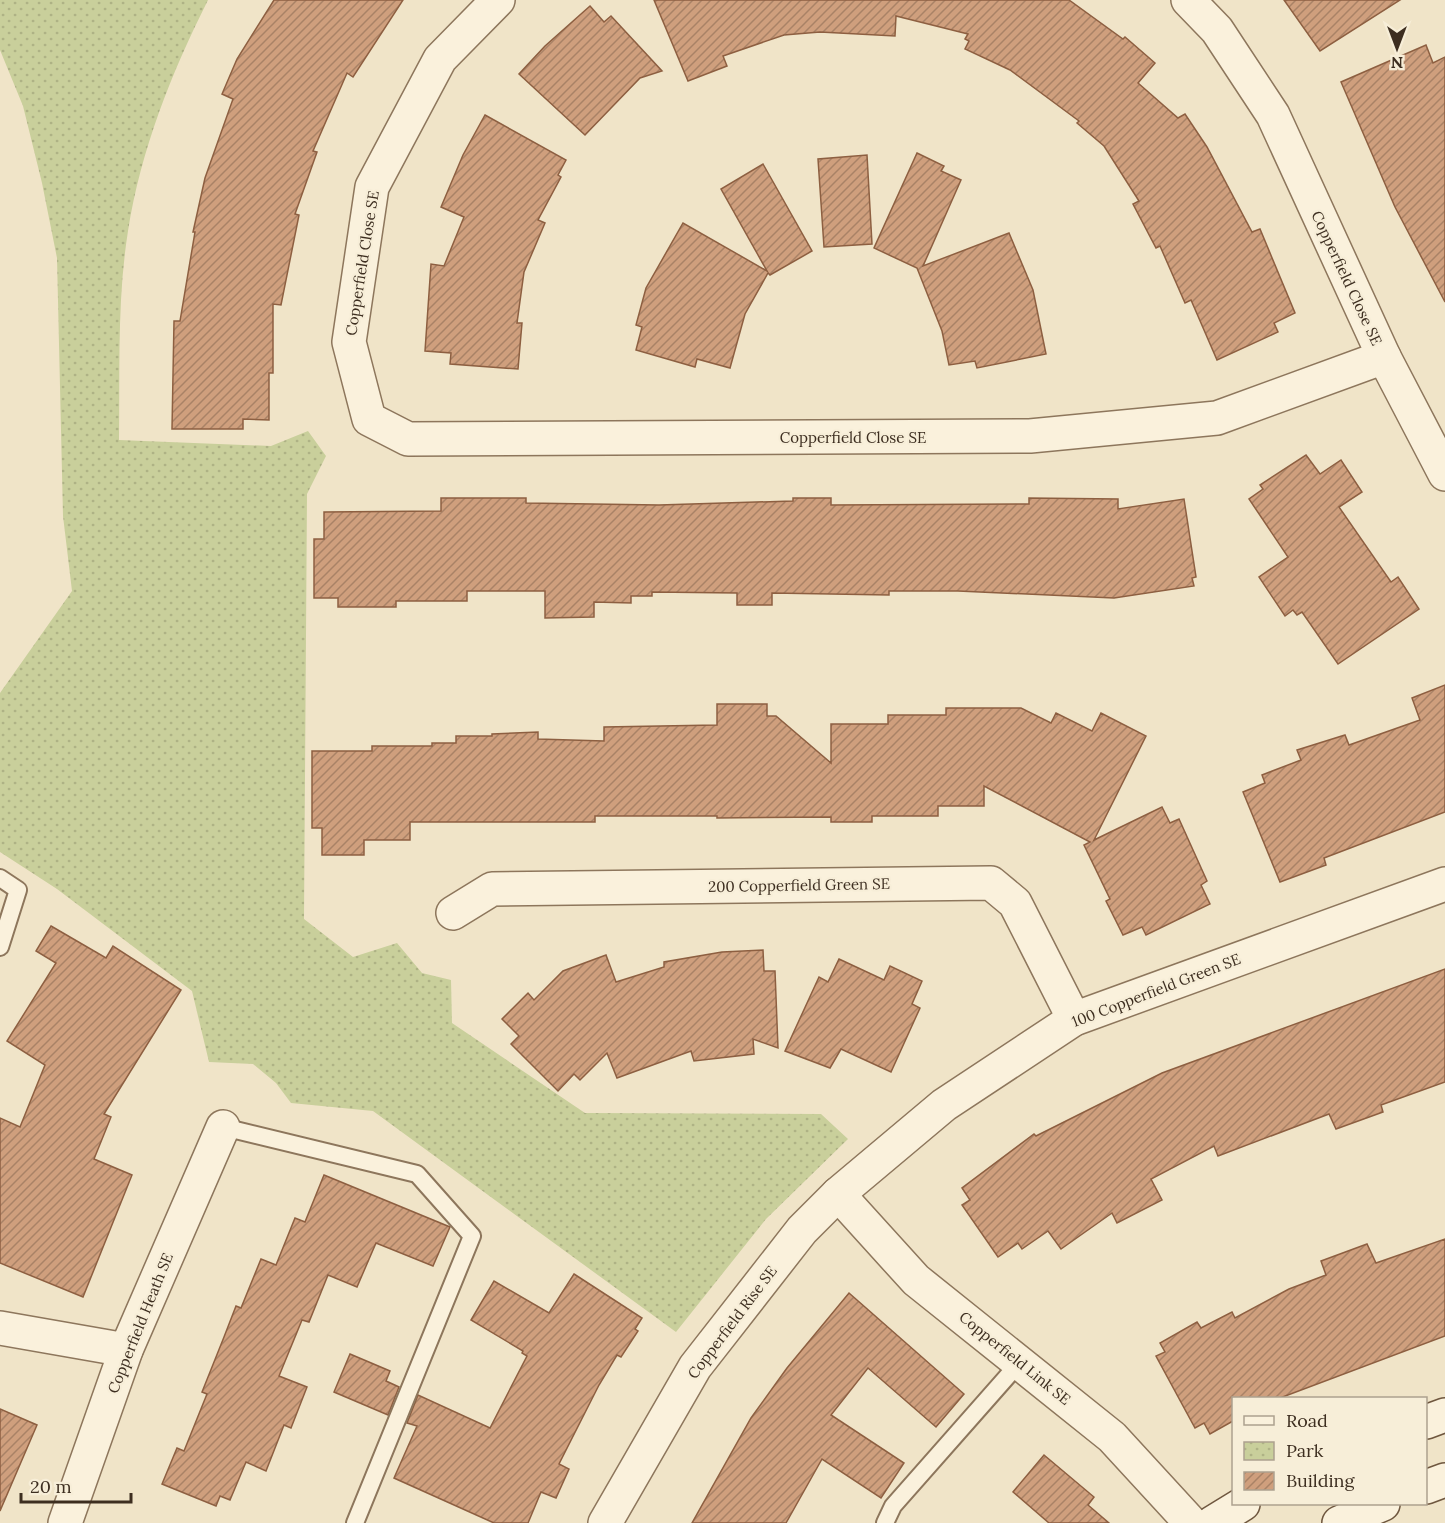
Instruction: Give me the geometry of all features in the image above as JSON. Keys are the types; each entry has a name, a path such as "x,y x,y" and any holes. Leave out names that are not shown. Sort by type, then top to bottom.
{"street":[{"name":"Copperfield Close SE","path":"498,0 440,59 372,186 349,342 369,419 408,439 1030,436 1217,418 1384,357 1273,116 1217,30 1188,0"},
{"path":"1384,357 1445,474"},
{"name":"200 Copperfield Green SE","path":"453,912 492,889 991,883 1015,903 1074,1018"},
{"name":"100 Copperfield Green SE","path":"838,1194 944,1105 1074,1018 1445,884"},
{"name":"Copperfield Heath SE","path":"65,1523 126,1350 223,1127"},
{"name":"Copperfield Link SE","path":"838,1194 916,1280 1112,1437 1191,1523"},
{"name":"Copperfield Rise SE","path":"605,1523 695,1367 802,1230 838,1194"},
{"path":"0,1328 126,1350"},
{"path":"1427,1421 1445,1415"},
{"path":"1427,1486 1445,1480"},
{"path":"1212,1523 1240,1505"},
{"path":"1339,1523 1379,1505"}],"lane":[{"path":"0,878 18,890 0,947"},
{"path":"223,1127 417,1174 472,1236 355,1523"},
{"path":"885,1523 893,1506 1020,1362"}],"green space":[{"path":"0,0 208,0 159,112 134,201 122,283 119,440 271,446 308,431 326,456 307,494 304,919 353,957 397,943 422,973 451,980 452,1023 585,1113 821,1114 848,1139 766,1219 676,1332 373,1111 291,1103 276,1083 253,1064 209,1062 192,991 57,889 0,852 0,693 72,591 63,516 57,258 23,106 0,50"}],"building":[{"path":"274,0 403,0 353,77 347,73 313,151 317,152 295,214 299,215 281,305 273,304 273,373 269,373 269,420 243,419 243,429 172,429 174,321 180,321 195,232 193,232 205,178 233,99 222,94 237,59"},
{"path":"654,0 1069,0 1123,39 1125,37 1155,63 1138,83 1178,118 1185,114 1207,147 1252,232 1260,229 1295,313 1274,323 1278,332 1217,360 1191,300 1185,303 1160,246 1156,248 1133,204 1139,201 1104,146 1077,123 1079,121 1010,70 965,49 969,41 965,39 968,34 896,16 895,36 820,32 784,35 723,56 727,66 688,81"},
{"path":"1284,0 1400,0 1320,51"},
{"path":"590,6 604,22 611,16 662,71 640,78 585,135 519,74 545,46"},
{"path":"1426,45 1433,63 1445,57 1445,302 1395,207 1341,82"},
{"path":"485,115 566,160 558,175 561,177 538,220 545,223 524,272 517,323 522,323 518,369 450,364 451,353 425,351 431,264 444,266 464,217 441,207 463,155"},
{"path":"917,153 944,166 941,171 961,180 923,266 1009,233 1033,290 1046,354 977,368 975,361 949,365 942,331 917,268 874,248"},
{"path":"867,155 872,244 824,247 818,159"},
{"path":"763,164 812,251 770,275 768,273 745,314 730,368 697,359 695,367 636,350 642,327 636,325 646,288 683,223 767,271 721,189"},
{"path":"1306,455 1320,474 1341,460 1362,492 1339,507 1391,582 1398,577 1419,609 1338,664 1302,612 1297,615 1293,610 1285,616 1259,577 1288,557 1249,499 1263,489 1260,485"},
{"path":"441,498 526,498 526,503 659,505 793,501 793,498 831,498 831,505 1029,504 1029,498 1118,499 1118,509 1184,499 1196,577 1192,578 1194,586 1114,598 958,591 889,591 889,595 772,593 772,605 737,605 737,593 652,592 652,596 631,596 631,603 594,602 594,617 545,618 545,591 467,591 467,601 396,601 396,607 338,607 338,598 314,598 314,539 324,539 324,512 441,511"},
{"path":"1445,685 1445,812 1324,858 1326,865 1280,882 1243,792 1265,783 1262,775 1301,760 1297,750 1345,735 1349,745 1420,720 1412,698"},
{"path":"717,704 767,704 767,716 776,716 831,763 831,724 888,724 888,715 946,715 946,708 1021,708 1051,723 1056,713 1092,731 1101,713 1146,736 1094,840 1162,807 1170,823 1179,819 1207,881 1201,885 1210,904 1146,935 1142,927 1123,935 1106,901 1110,899 1084,845 1090,842 984,786 984,806 938,806 938,816 872,816 872,822 831,822 831,817 595,816 595,822 410,822 410,840 364,840 364,855 322,855 322,828 312,828 312,751 372,751 372,746 432,746 432,743 456,743 456,736 538,732 538,739 604,741 604,727 717,725"},
{"path":"51,926 106,958 113,946 181,990 104,1114 111,1117 94,1159 132,1175 83,1297 0,1263 0,1118 20,1127 45,1065 7,1041 56,963 36,951"},
{"path":"763,950 764,971 775,971 778,1048 753,1039 754,1054 694,1061 691,1051 617,1078 607,1053 580,1080 574,1074 558,1091 511,1044 519,1036 502,1019 528,993 534,1000 563,971 606,955 616,982 664,967 664,962 722,952"},
{"path":"839,959 884,980 890,966 922,981 912,1004 920,1008 891,1072 841,1049 830,1068 785,1051 819,977 828,982"},
{"path":"1445,969 1445,1082 1381,1105 1383,1112 1336,1129 1329,1114 1218,1156 1214,1146 1151,1179 1162,1200 1117,1223 1112,1213 1061,1249 1048,1231 1022,1249 1018,1243 998,1257 962,1205 970,1200 962,1188 1034,1134 1036,1136 1162,1073"},
{"path":"324,1175 450,1227 433,1266 376,1243 357,1287 328,1275 309,1322 302,1320 279,1376 307,1387 291,1428 284,1425 266,1471 246,1462 230,1500 220,1496 216,1506 162,1484 177,1448 184,1451 207,1394 202,1392 236,1306 241,1308 261,1259 276,1265 295,1218 305,1222"},
{"path":"1445,1239 1445,1336 1283,1397 1232,1397 1232,1422 1210,1434 1204,1423 1195,1428 1156,1356 1165,1352 1160,1343 1197,1322 1201,1328 1232,1312 1235,1318 1289,1289 1326,1275 1321,1261 1367,1244 1376,1263"},
{"path":"574,1274 642,1318 635,1329 638,1331 621,1357 617,1355 599,1385 559,1464 569,1469 556,1498 541,1492 528,1523 494,1523 394,1478 417,1426 407,1423 418,1395 490,1428 527,1356 522,1353 523,1351 471,1320 494,1281 549,1313"},
{"path":"849,1293 964,1394 936,1427 868,1368 831,1415 904,1463 881,1498 822,1459 786,1523 692,1523 751,1418 787,1368"},
{"path":"350,1354 390,1371 386,1381 399,1387 388,1415 334,1392"},
{"path":"0,1409 37,1425 0,1511"},
{"path":"1044,1455 1094,1497 1088,1505 1109,1523 1049,1523 1013,1492"}]}
